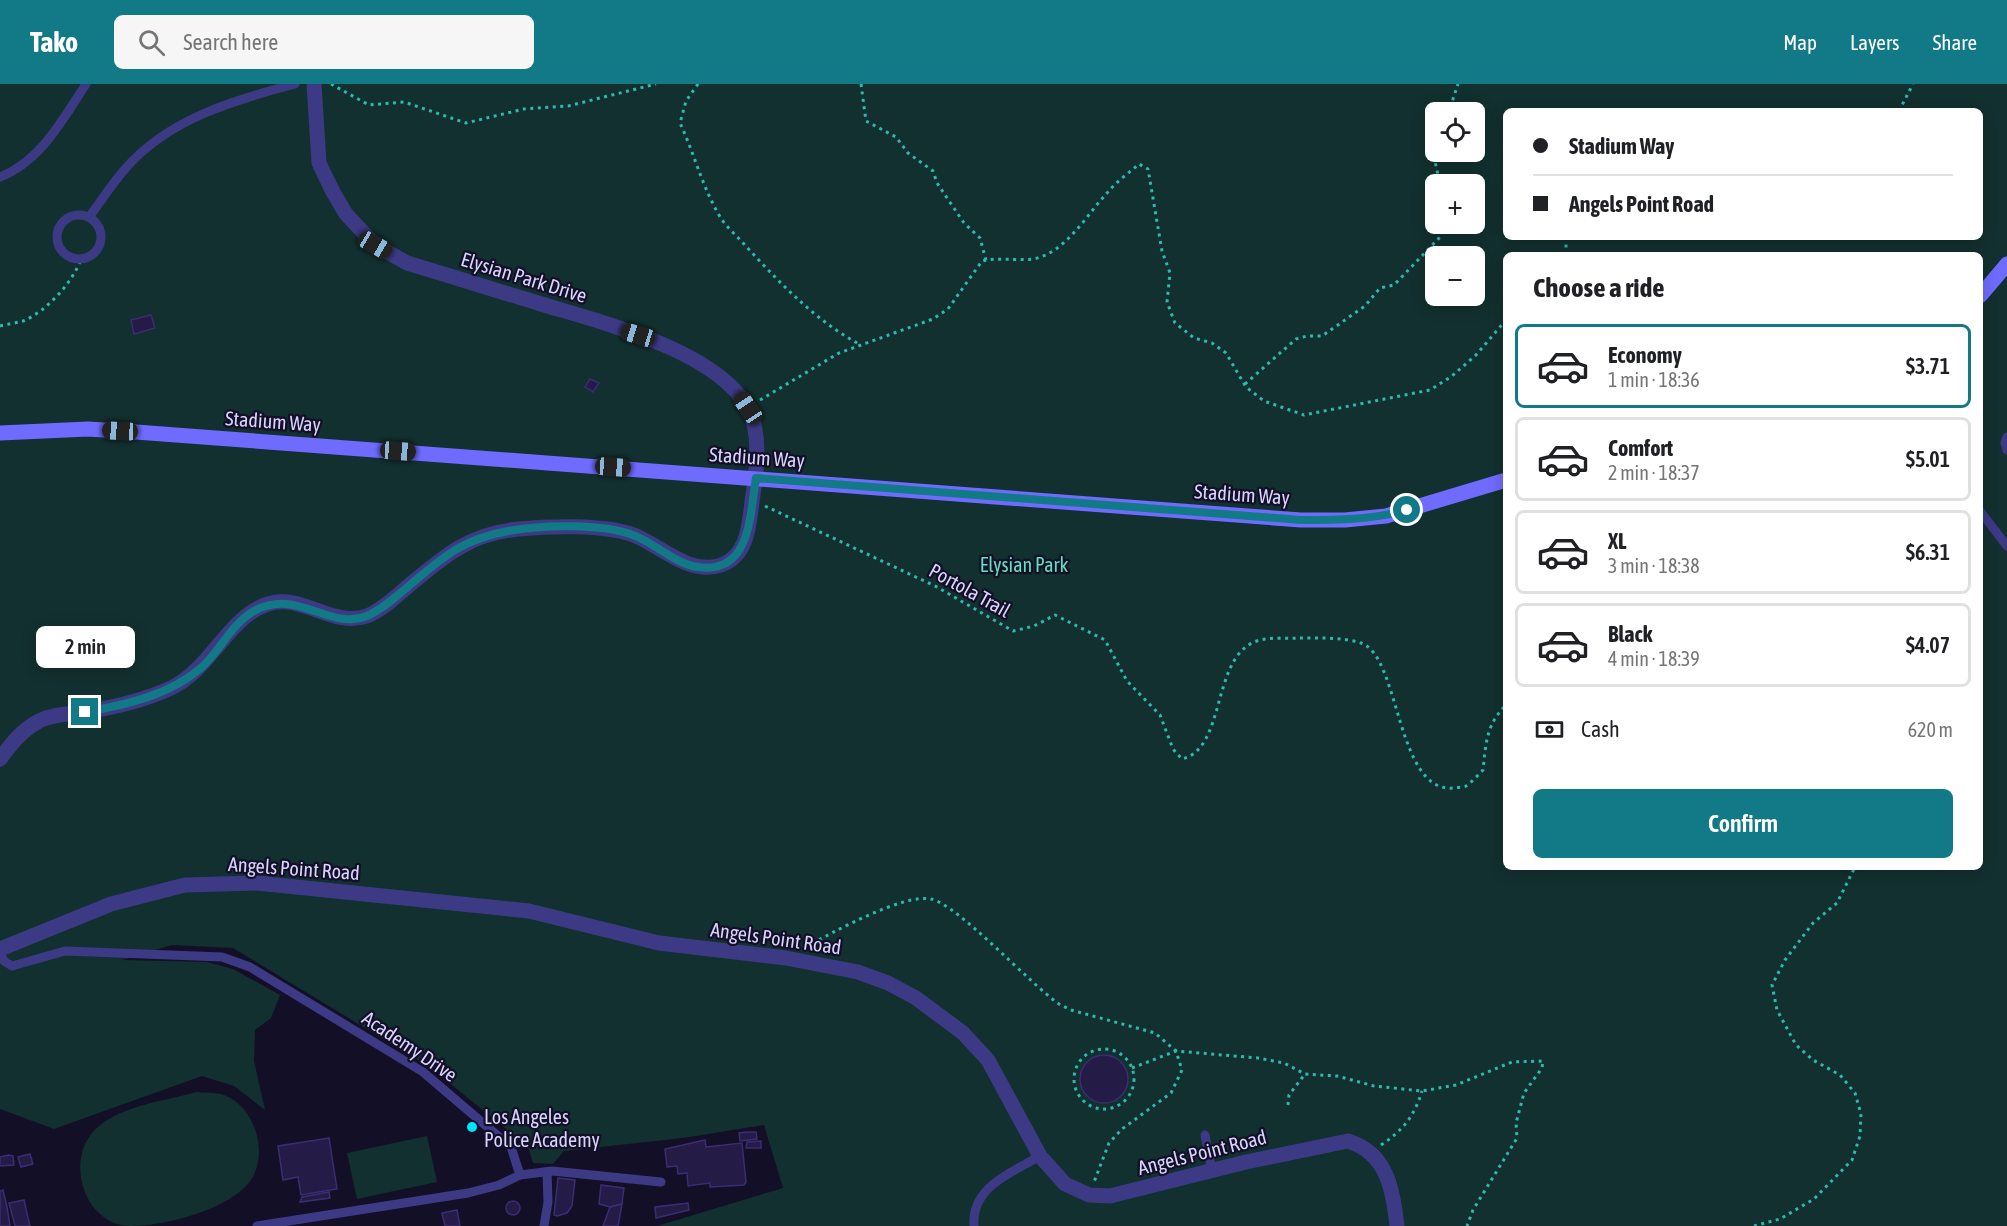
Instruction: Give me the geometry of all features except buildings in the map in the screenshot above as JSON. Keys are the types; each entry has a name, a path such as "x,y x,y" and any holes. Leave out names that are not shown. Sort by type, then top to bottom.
{"main road":[{"path":"1983,292 2007,264"},
{"name":"Stadium Way","path":"0,433 88,429 127,431 1301,520 1345,520 1386,516 1503,481"}],"street":[{"name":"Elysian Park Drive","path":"314,84 319,163 346,214 375,245 407,263 656,340 697,362 734,388 748,408 755,425 756,478"},
{"path":"0,759 26,729 43,719 123,705 172,687 202,666 238,624 252,612 269,603 303,605 333,616 365,617 381,609 459,545 480,536 518,529 606,529 633,535 698,567 722,565 742,550 756,478"},
{"name":"Angels Point Road","path":"0,951 111,904 185,885 257,883 528,911 659,944 786,958 858,972 888,983 916,998 963,1033 988,1060 1040,1155 1065,1184 1089,1195 1110,1196 1212,1170 1348,1141 1363,1146 1371,1152"},
{"path":"1371,1152 1384,1166 1389,1180 1397,1226"}],"lane":[{"path":"0,177 16,170 51,138 86,84"},
{"path":"89,217 126,168 168,131 232,101 295,84"},
{"path":"74,215 89,217 100,228 101,243 92,255 73,259 62,252 56,238 57,230 61,222 74,215"},
{"path":"2007,437 2005,443 2007,450"},
{"path":"1983,515 2007,546"},
{"name":"Academy Drive","path":"0,951 4,961 12,966 65,951 74,951 222,957 250,967 423,1072 511,1147 520,1174"},
{"path":"1205,1135 1212,1170"},
{"path":"974,1226 978,1200 988,1187 1040,1155"},
{"path":"544,1226 548,1202 547,1172"},
{"path":"257,1226 468,1192 499,1185 520,1174 547,1172 615,1176 661,1182"}],"path":[{"path":"332,84 369,105 404,102 466,123 524,109 567,106 656,84"},
{"path":"698,84 686,101 680,123 694,155 702,183 721,218 762,263 824,323 861,345"},
{"path":"861,84 866,121 896,137 908,153 933,171 937,183 964,223 980,238 986,260"},
{"path":"1452,102 1458,84"},
{"path":"1901,108 1913,84"},
{"path":"748,408 816,365 861,345 933,319 948,309 982,261 1034,259 1050,251 1084,223 1107,192 1139,164 1148,169 1162,251 1170,273 1167,302 1174,323 1194,338 1212,343 1226,353 1244,384 1264,401 1304,415 1430,390 1452,376 1476,355 1503,324"},
{"path":"1244,384 1296,339 1322,336 1365,306 1380,288 1394,285 1442,234"},
{"path":"0,326 23,321 41,311 77,270 81,259"},
{"name":"Portola Trail","path":"752,500 935,586 1013,631 1034,626 1055,615 1105,640 1127,681 1160,715 1173,749 1182,759 1192,757 1199,750 1218,710 1227,674 1238,655 1251,643 1264,639 1324,638 1362,643 1375,651 1387,675 1395,711 1408,746 1427,778 1444,789 1465,786 1483,770 1486,734 1494,717 1503,708"},
{"path":"1754,1226 1780,1219 1814,1199 1852,1160 1860,1136 1861,1114 1856,1093 1840,1075 1813,1060 1796,1045 1777,1010 1772,985 1785,960 1813,923 1837,903 1854,870"},
{"path":"786,958 898,903 931,899 957,913 1059,1004 1071,1010 1155,1033 1176,1051 1182,1070 1171,1093 1122,1129 1109,1143 1089,1195"},
{"path":"1099,1049 1119,1053 1132,1068 1133,1088 1122,1104 1113,1108 1093,1108 1078,1095 1074,1086 1076,1066 1082,1058 1099,1049"},
{"path":"1132,1068 1176,1051 1284,1063 1305,1074 1337,1076 1374,1086 1422,1091 1456,1085 1512,1062 1543,1061 1542,1068 1524,1093 1516,1123 1517,1138 1473,1210 1467,1226"},
{"path":"1288,1105 1289,1095 1305,1074"},
{"path":"1371,1152 1401,1131 1416,1111 1422,1091"}],"green space":[{"name":"Elysian Park","path":"0,84 2007,84 2007,1226 657,1226 783,1188 764,1125 683,1138 564,1151 553,1164 533,1163 528,1147 431,1068 233,948 172,945 122,960 207,962 233,969 280,995 271,1018 255,1030 254,1061 265,1110 234,1086 202,1076 54,1129 0,1109"},
{"path":"196,1092 224,1095 235,1101 252,1123 257,1136 258,1163 245,1187 222,1203 175,1220 131,1226 114,1223 101,1215 90,1202 83,1187 80,1171 87,1140 98,1127 120,1114"},
{"path":"427,1136 437,1182 357,1199 347,1153"}],"place":[{"name":"Los Angeles Police Academy","path":"472,1127"}],"route":[{"path":"85,712 123,705 172,687 202,666 238,624 252,612 269,603 303,605 333,616 351,619 365,617 381,609 459,545 480,536 518,529 606,529 633,535 698,567 722,565 742,550 746,539 756,478 1301,520 1345,520 1386,516 1407,510"}]}
